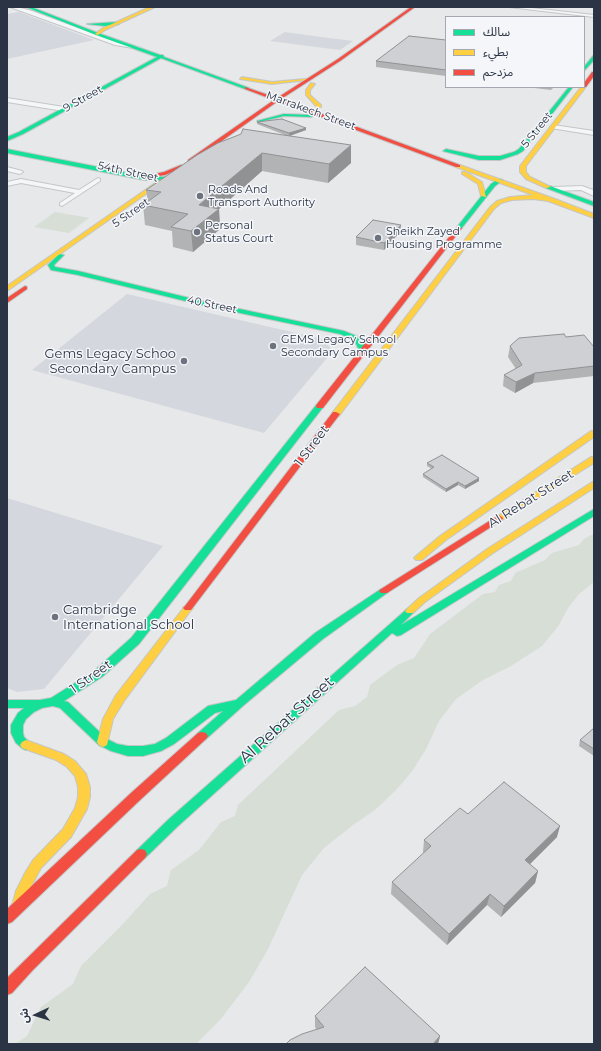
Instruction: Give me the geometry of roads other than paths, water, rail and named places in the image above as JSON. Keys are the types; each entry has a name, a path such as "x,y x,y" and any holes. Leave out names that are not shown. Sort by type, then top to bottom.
{"main road":[{"name":"Marrakech Street","path":"42,7 89,24 102,32 123,29 148,45 242,78 333,119 496,169"},
{"path":"89,24 105,25 123,29 153,7"},
{"path":"148,45 137,44 105,33 99,33 123,29 160,7"},
{"path":"250,126 304,84 309,82 413,7"},
{"name":"Marrakech Street","path":"30,8 102,32 139,48 251,90 319,106 381,127"},
{"name":"9 Street","path":"8,145 21,133 162,56"},
{"path":"585,69 594,57"},
{"name":"9 Street","path":"145,64 160,62 180,63"},
{"name":"5 Street","path":"585,85 594,73"},
{"path":"242,78 280,83 309,82"},
{"path":"226,80 240,83 325,111 341,114"},
{"path":"309,82 308,95 319,106"},
{"name":"5 Street","path":"440,152 479,158 509,156 521,150 570,88"},
{"name":"5 Street","path":"551,188 528,178 522,169 582,88"},
{"path":"251,90 264,100 258,117 272,117 290,114 333,119"},
{"name":"5 Street","path":"7,290 147,190 286,98"},
{"path":"553,110 564,112"},
{"name":"5 Street","path":"43,276 250,126 258,117"},
{"name":"54th Street","path":"8,145 164,180 176,180"},
{"name":"Marrakech Street","path":"440,152 500,180 594,216"},
{"path":"440,152 441,163 466,173 476,180 482,186 484,196"},
{"path":"147,190 148,184 145,176 165,173 183,166"},
{"path":"517,176 594,204"},
{"path":"117,222 165,184 166,181 164,180"},
{"path":"500,180 513,180 594,207"},
{"name":"1 Street","path":"53,702 98,674 135,641 244,505 484,196 493,185 500,180"},
{"name":"1 Street","path":"103,742 113,708 495,204 505,200 522,197 554,200"},
{"path":"53,269 52,266 56,258 95,231 99,225"},
{"path":"67,258 66,263 68,267 78,273"},
{"name":"40 Street","path":"53,269 78,273 169,295 342,332 358,340 362,345 363,351"},
{"path":"7,301 31,284"},
{"path":"342,332 373,338 395,335"},
{"path":"397,582 412,564 443,538 594,433"},
{"name":"Al Rebat Street","path":"7,918 135,797 240,702 319,636 397,582 594,460"},
{"name":"Al Rebat Street","path":"7,988 27,966 173,823 422,600 490,551 594,484"},
{"path":"196,599 187,592 232,531 242,514 244,505"},
{"path":"359,656 594,512"},
{"path":"7,704 40,704 53,702 64,705 103,742 128,752 157,748 170,741 212,709 230,703 240,702"},
{"path":"17,733 17,725 22,716 30,709 40,704"},
{"path":"8,724 17,733 20,740 25,745 60,756 71,764 80,774 84,787 84,797 81,809 75,821 67,833 37,864 22,891 17,908"}],"street":[{"path":"12,7 31,12 117,44 139,48"},
{"path":"511,7 594,16"},
{"path":"7,100 64,109"},
{"path":"553,127 594,133"},
{"path":"7,170 20,172"},
{"path":"62,204 98,180"},
{"path":"7,184 21,181 80,192"},
{"path":"551,188 582,188 591,191 594,194"},
{"path":"570,195 580,191 594,194"}],"place":[{"name":"Roads And Transport Authority","path":"200,196"},
{"name":"Personal Status Court","path":"197,232"},
{"name":"Sheikh Zayed Housing Programme","path":"378,238"},
{"name":"GEMS Legacy School Secondary Campus","path":"273,346"},
{"name":"Gems Legacy Schoo Secondary Campus","path":"184,361"},
{"name":"Cambridge International School","path":"55,617"}]}
